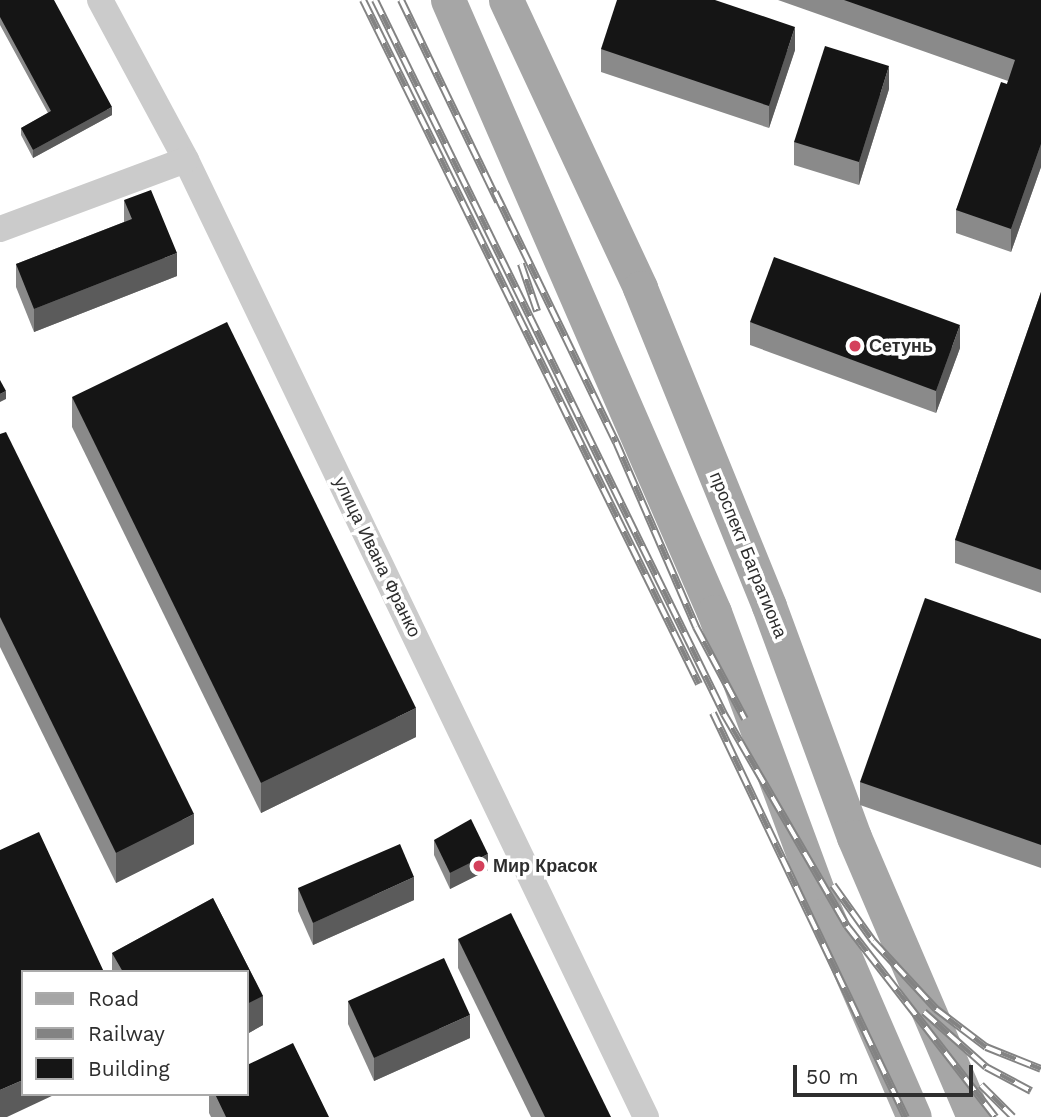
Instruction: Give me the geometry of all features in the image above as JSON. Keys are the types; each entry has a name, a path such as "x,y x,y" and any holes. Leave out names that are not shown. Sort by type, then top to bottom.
{"main road":[{"path":"448,0 714,612 826,914 914,1117"},
{"name":"проспект Багратиона","path":"506,0 640,288 783,642 854,837 974,1117"}],"street":[{"name":"улица Ивана Франко","path":"100,0 186,160 646,1117"},
{"path":"0,229 186,160"}],"building":[{"path":"0,0 54,0 112,107 33,150 21,128 51,111 0,17"},
{"path":"617,0 715,0 795,27 769,106 601,49"},
{"path":"844,0 1041,0 1041,144 1011,229 956,210 1001,82 1007,84 1015,60"},
{"path":"825,46 889,66 859,162 794,142"},
{"path":"151,190 177,253 34,309 16,264 132,219 124,200"},
{"name":"Сетунь","path":"774,257 960,325 936,391 750,322"},
{"path":"1041,292 1041,570 955,540"},
{"path":"227,322 416,708 261,783 72,397"},
{"path":"0,380 6,391 0,394"},
{"path":"6,432 194,814 116,853 0,617 0,434"},
{"path":"925,598 1041,639 1041,845 860,782"},
{"path":"471,819 488,854 450,873 434,840"},
{"path":"39,832 103,970 21,970 21,1081 0,1090 0,850"},
{"path":"400,844 414,877 313,923 298,888"},
{"path":"213,898 263,996 248,1004 248,970 122,970 112,953"},
{"path":"511,913 611,1117 545,1117 458,939"},
{"path":"444,958 470,1015 374,1058 348,1001"},
{"path":"293,1043 329,1117 226,1117 216,1096 248,1096 248,1065"}],"railway":[{"path":"363,0 699,684"},
{"path":"375,0 724,714 847,926 995,1117"},
{"path":"401,0 498,202"},
{"path":"495,192 616,442 696,627 745,719"},
{"path":"521,264 537,311"},
{"path":"713,713 906,1117"},
{"path":"833,885 873,941 936,1009 986,1047 1041,1069"},
{"path":"924,1012 986,1067 1031,1091"},
{"path":"981,1085 1013,1117"}],"place":[{"name":"Сетунь","path":"855,346"},
{"name":"Мир Красок","path":"479,866"}]}
